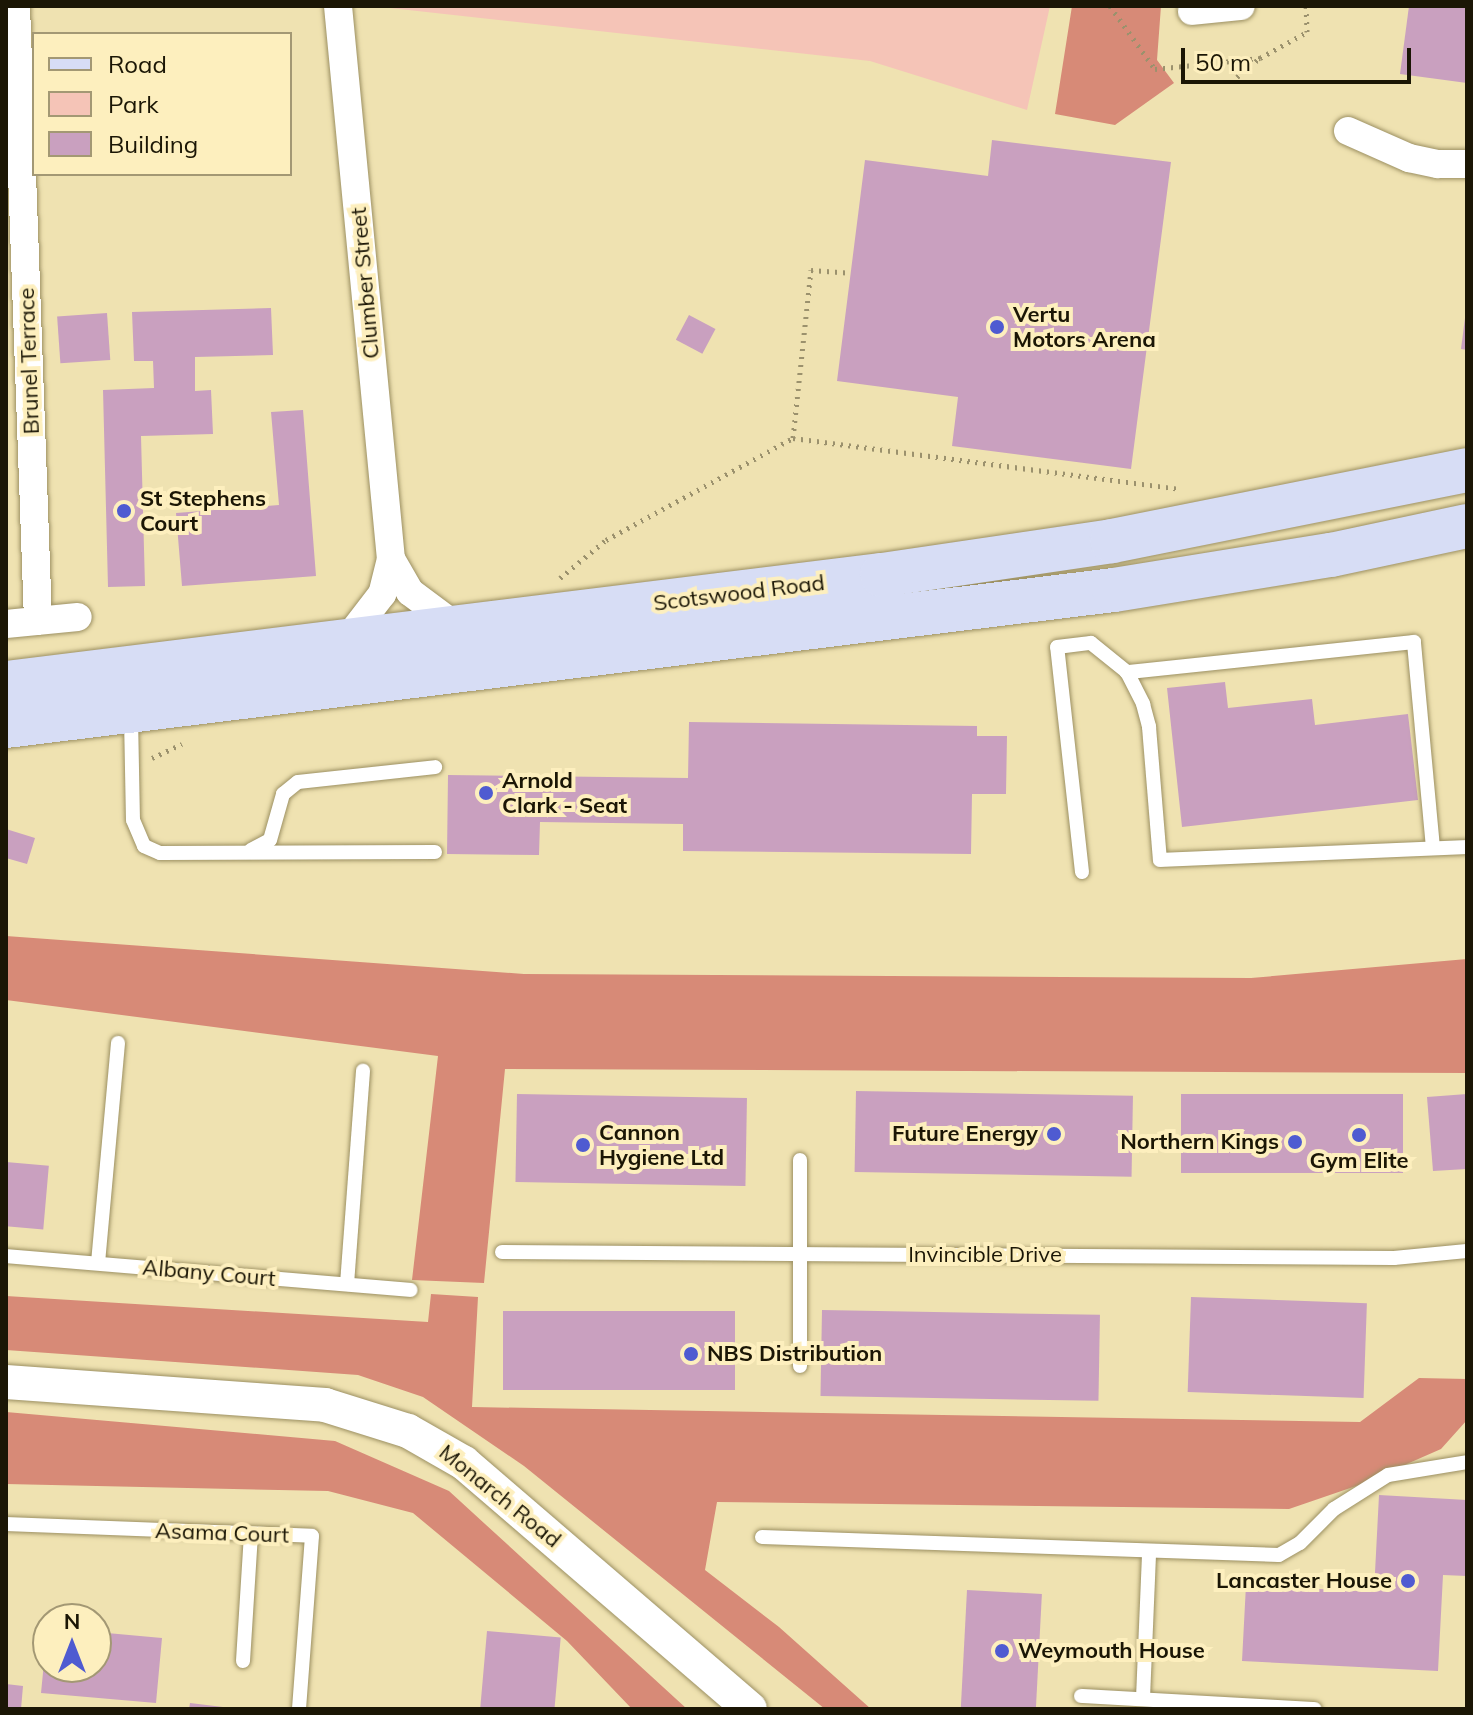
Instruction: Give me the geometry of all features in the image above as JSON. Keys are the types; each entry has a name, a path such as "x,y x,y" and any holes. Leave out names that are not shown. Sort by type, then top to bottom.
{"main road":[{"name":"Scotswood Road","path":"6,683 540,618 1112,541 1462,505"},
{"name":"Scotswood Road","path":"6,726 1114,590 1331,555 1462,505"}],"street":[{"name":"Brunel Terrace","path":"16,6 38,621"},
{"name":"Clumber Street","path":"338,6 391,559 382,594 346,641"},
{"path":"1192,11 1241,6"},
{"path":"1348,131 1409,158 1438,164 1467,164"},
{"name":"Clumber Street","path":"391,559 410,592 457,627"},
{"path":"6,624 78,617"},
{"name":"Monarch Road","path":"6,1382 325,1405 408,1431 464,1463 750,1709"}],"lane":[{"path":"1127,672 1414,642 1433,848"},
{"path":"1082,872 1057,647 1091,643 1127,672 1143,704 1149,727 1160,860 1467,847"},
{"path":"131,712 133,820 144,846 160,853 435,852"},
{"path":"244,852 270,840 283,794 298,782 435,767"},
{"path":"98,1263 118,1043"},
{"path":"347,1284 363,1071"},
{"path":"800,1160 800,1366"},
{"name":"Invincible Drive","path":"502,1252 1394,1258 1467,1251"},
{"name":"Albany Court","path":"6,1256 411,1290"},
{"path":"762,1537 1279,1555 1300,1543 1334,1509 1388,1475 1467,1462"},
{"name":"Asama Court","path":"6,1524 312,1536 299,1709"},
{"path":"243,1661 251,1535"},
{"path":"1143,1698 1149,1552"},
{"path":"1081,1696 1315,1709"}],"path":[{"path":"1110,6 1155,69 1260,58"},
{"path":"1237,77 1260,58 1307,32 1306,6"},
{"path":"793,438 811,270 850,273"},
{"path":"540,618 556,582 606,540 793,438 1155,484 1191,492"}],"green space":[{"path":"372,6 1050,6 1027,110 870,61"}],"shaded area":[{"path":"1072,6 1161,6 1157,60 1174,83 1115,125 1055,114"},
{"path":"6,936 524,974 1251,978 1467,959 1467,1073 505,1069 484,1283 412,1280 438,1056 6,1000"},
{"path":"431,1294 478,1297 472,1407 1360,1422 1419,1378 1467,1379 1467,1420 1441,1449 1359,1485 1289,1509 717,1502 705,1570 779,1627 871,1709 825,1709 524,1466 423,1397 358,1375 6,1350 6,1296 428,1322"},
{"path":"6,1412 335,1441 449,1491 687,1709 632,1709 567,1641 413,1513 328,1491 6,1484"}],"building":[{"path":"1409,6 1467,6 1467,83 1400,74"},
{"name":"Vertu Motors Arena","path":"992,140 1171,162 1131,469 952,446 958,397 837,381 865,160 988,176"},
{"name":"St Stephens Court","path":"271,308 273,355 195,357 195,391 211,390 213,434 141,436 145,586 108,587 103,390 154,388 153,361 134,361 132,312"},
{"path":"107,313 110,360 60,363 57,316"},
{"path":"689,315 715,329 702,354 676,340"},
{"path":"1467,318 1467,350 1461,349"},
{"path":"303,410 316,576 182,586 176,513 279,505 271,412"},
{"path":"1225,682 1228,708 1312,699 1315,725 1408,714 1418,800 1182,827 1167,688"},
{"path":"689,722 977,726 977,736 1007,736 1006,794 972,794 971,854 683,851 683,824 540,822 539,855 447,854 448,775 688,778"},
{"path":"6,829 35,838 27,864 6,858"},
{"path":"856,1091 1133,1096 1132,1177 855,1172"},
{"path":"517,1094 747,1098 745,1186 515,1182"},
{"path":"1181,1094 1403,1094 1403,1173 1181,1173"},
{"path":"1467,1094 1467,1169 1433,1171 1427,1097"},
{"path":"6,1162 49,1166 43,1230 6,1226"},
{"path":"1191,1297 1367,1303 1364,1398 1188,1392"},
{"path":"822,1310 1100,1315 1098,1401 820,1396"},
{"path":"503,1311 735,1311 735,1390 503,1390"},
{"name":"Lancaster House","path":"1379,1495 1467,1500 1467,1576 1443,1575 1438,1671 1242,1661 1246,1585 1374,1592"},
{"name":"Weymouth House","path":"967,1590 1042,1594 1036,1709 961,1709"},
{"path":"487,1631 561,1637 554,1709 480,1709"},
{"path":"112,1633 162,1638 156,1703 41,1693 42,1683 112,1683"},
{"path":"6,1684 23,1686 21,1709 6,1709"},
{"path":"190,1703 223,1707 223,1709 189,1709"}],"place":[{"name":"Vertu Motors Arena","path":"997,327"},
{"name":"St Stephens Court","path":"124,511"},
{"name":"Arnold Clark - Seat","path":"486,793"},
{"name":"Future Energy","path":"1054,1134"},
{"name":"Gym Elite","path":"1359,1135"},
{"name":"Northern Kings","path":"1295,1142"},
{"name":"Cannon Hygiene Ltd","path":"583,1145"},
{"name":"NBS Distribution","path":"691,1354"},
{"name":"Lancaster House","path":"1408,1581"},
{"name":"Weymouth House","path":"1002,1651"}]}
